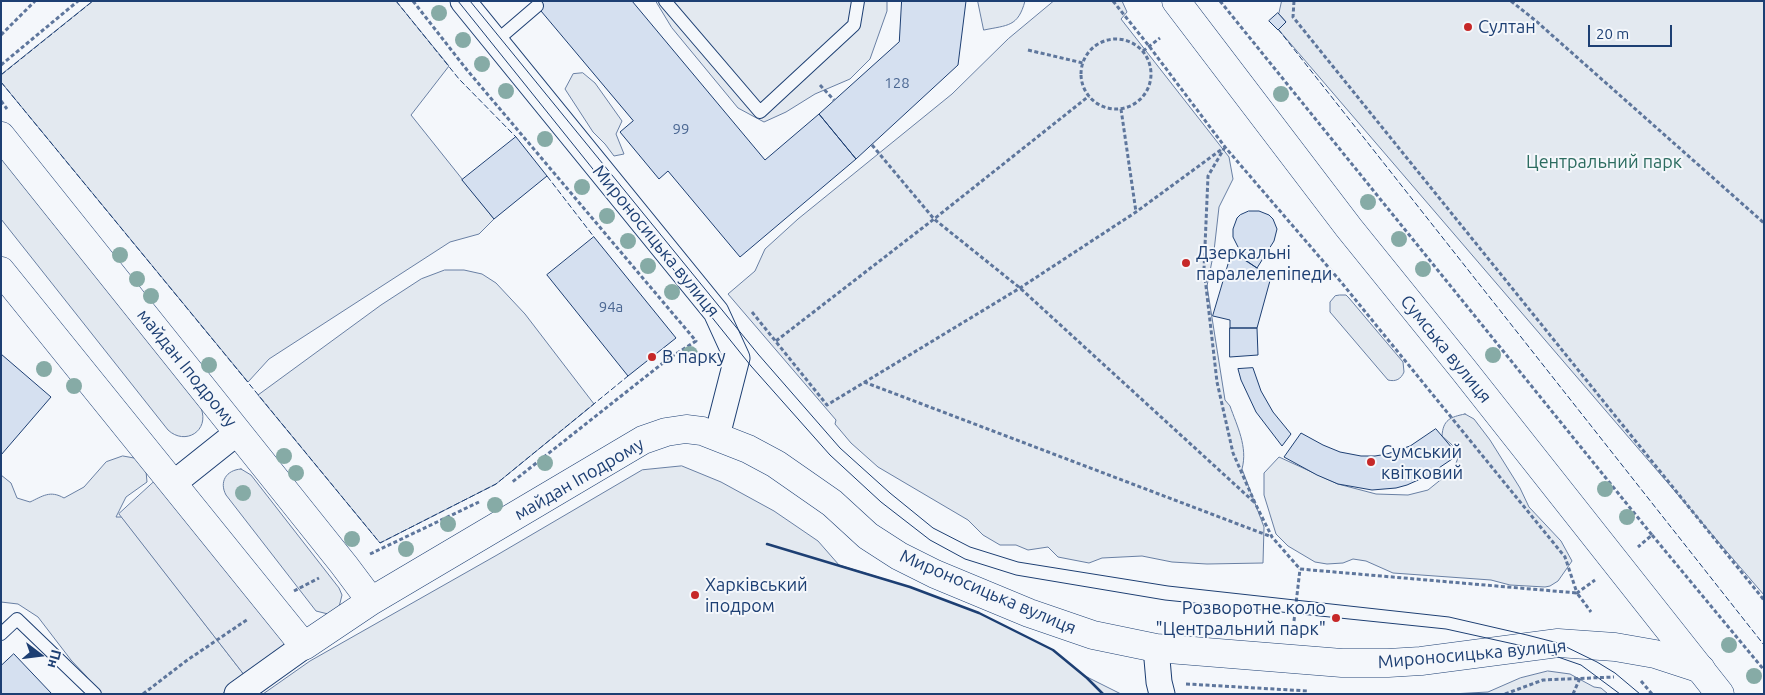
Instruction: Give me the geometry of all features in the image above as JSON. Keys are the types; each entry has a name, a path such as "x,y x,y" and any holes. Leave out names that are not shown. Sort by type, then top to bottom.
{"street":[{"name":"Мироносицька вулиця","path":"463,1 716,312 737,358 716,436 748,449 776,464 832,503 878,544 912,563 1029,613 1063,625 1093,635 1156,648 1342,663 1388,663 1421,661 1558,643 1615,646 1655,654 1701,669"},
{"name":"Сумська вулиця","path":"1176,1 1349,228 1463,368 1720,694"},
{"name":"майдан Іподрому","path":"1,136 371,601"},
{"path":"1,271 304,646"},
{"name":"майдан Іподрому","path":"237,694 371,601 642,440 666,432 686,429 702,431 716,436"},
{"path":"174,483 238,432"},
{"path":"1156,648 1160,688"}],"lane":[{"path":"665,1 760,112 854,25 858,1"},
{"path":"495,42 537,6"},
{"path":"1,634 17,619 95,694"}],"path":[{"path":"1,36 35,1"},
{"path":"1,65 78,1"},
{"path":"413,1 467,70 696,340 668,359 508,486"},
{"path":"1113,1 1225,147 1341,282 1565,557 1577,593 1591,612"},
{"path":"1220,1 1652,535 1764,670"},
{"path":"1294,1 1293,17 1764,600"},
{"path":"1511,1 1764,223"},
{"path":"1143,51 1160,38"},
{"path":"1115,39 1126,40 1135,44 1143,51 1151,70 1148,89 1141,99 1131,106 1121,109 1108,108 1098,104 1089,96 1083,86 1081,74 1083,63 1089,52 1096,46 1105,41 1115,39"},
{"path":"1028,50 1083,63"},
{"path":"776,341 934,220 1089,96"},
{"path":"1121,109 1136,212"},
{"path":"872,145 934,220 1020,288 1255,503"},
{"path":"752,312 827,405 1020,288 1136,212 1225,147"},
{"path":"1225,147 1208,176 1204,269 1217,382 1233,453 1272,537 1300,569 1577,593 1595,580"},
{"path":"864,382 1272,537"},
{"path":"371,554 483,500"},
{"path":"1635,549 1652,535"},
{"path":"1294,621 1300,569"},
{"path":"143,694 186,661 270,603"},
{"path":"1573,694 1580,678"},
{"path":"1504,694 1543,680 1621,678"},
{"path":"1638,678 1652,694"},
{"path":"1160,688 1316,691"}],"green space":[{"path":"93,1 396,1 449,66 411,115 494,219 479,234 450,242 269,359 248,382 1,82 1,75"},
{"path":"656,1 887,1 887,11 870,59 850,79 815,94 786,112 764,122 738,108 672,28"},
{"path":"978,1 1025,1 1019,16 1011,23 984,30"},
{"path":"1054,1 1122,1 1127,12 1121,19 1229,157 1233,179 1219,207 1214,251 1207,286 1225,400 1230,406 1241,437 1244,453 1242,469 1264,527 1263,563 1207,564 1172,562 1142,556 1102,558 1089,563 1058,557 1048,547 1028,550 1016,545 1000,545 983,535 968,520 878,467 851,443 835,424 836,420 728,294 755,271 765,249 798,219 952,94 1008,39"},
{"name":"Центральний парк","path":"1282,1 1764,1 1764,595 1278,29 1286,22 1279,14"},
{"path":"583,73 595,83 622,121 616,134 624,154 614,156 593,132 565,89 573,74"},
{"path":"1,155 201,408 202,423 194,434 182,437 168,430 1,219"},
{"path":"445,270 464,270 482,274 496,283 525,314 594,404 496,484 380,543 258,395 381,305 421,279"},
{"path":"1346,295 1349,298 1403,362 1404,372 1400,378 1393,381 1388,380 1330,312 1330,302 1335,296"},
{"path":"1465,414 1474,419 1490,440 1520,488 1529,507 1561,541 1572,561 1558,581 1545,587 1510,585 1491,580 1393,573 1366,561 1353,559 1343,563 1327,564 1315,562 1288,546 1276,534 1264,495 1264,473 1279,457 1338,484 1376,494 1408,495 1428,490 1454,469 1460,452 1442,436 1444,426 1448,420 1455,416"},
{"path":"123,456 145,460 147,482 126,497 116,517 122,517 245,676 222,694 85,694 87,677 71,660 38,617 18,604 1,602 1,475 11,483 17,498 30,502 43,496 55,494 64,498 84,487 106,462"},
{"name":"Харківський іподром","path":"682,466 721,482 774,511 818,541 839,565 910,587 979,613 1053,650 1083,675 1121,694 263,694 310,661 642,470"},
{"path":"241,469 251,475 339,588 342,595 339,607 328,614 316,611 226,495 223,486 225,478 231,472"},
{"path":"1548,671 1570,674 1594,687 1601,688 1608,694 1451,694 1488,692 1520,678"}],"shaded area":[{"path":"155,481 287,645 245,676 119,514"}],"building":[{"path":"533,1 632,1 765,160 819,114 856,159 740,257 668,171 659,179 620,132 633,121"},
{"path":"902,1 966,1 958,65 856,159 819,114 899,42"},
{"path":"1278,13 1286,22 1278,30 1269,21"},
{"path":"516,137 547,176 494,219 462,180"},
{"path":"1249,211 1259,211 1269,215 1277,229 1274,241 1257,268 1241,257 1243,252 1233,237 1233,229 1237,218"},
{"path":"594,237 676,338 628,376 547,275"},
{"path":"1232,252 1271,277 1257,328 1230,328 1230,320 1213,316"},
{"path":"1230,328 1257,328 1258,355 1230,357"},
{"path":"1,354 51,397 1,455"},
{"path":"1253,368 1261,391 1273,412 1291,434 1282,446 1256,412 1241,380 1238,369"},
{"name":"Сумський квітковий","path":"1436,429 1458,455 1427,476 1396,488 1372,490 1338,484 1284,457 1301,433 1340,452 1361,456 1375,456 1410,446"},
{"path":"14,654 52,694 1,694 1,666"}],"tram line":[{"path":"458,1 751,366 830,455 881,502 930,540 965,559 1016,575 1165,600 1446,629 1532,648 1581,665 1620,694"},
{"path":"470,1 758,354 840,448 890,493 933,528 970,547 1018,562 1168,586 1449,617 1527,635 1558,643 1597,662 1615,673 1640,694"}],"fence":[{"path":"1,75 93,1"},
{"path":"396,1 459,79 516,137"},
{"path":"1278,29 1764,645"},
{"path":"1,82 380,543 496,484 628,376"},
{"path":"547,176 594,237"}],"wall":[{"path":"767,544 910,587 979,613 1053,650 1103,694"}],"place":[{"name":"Султан","path":"1468,27"},
{"name":"Дзеркальні паралелепіпеди","path":"1186,263"},
{"name":"В парку","path":"652,357"},
{"name":"Сумський квітковий","path":"1371,462"},
{"name":"Харківський іподром","path":"695,595"},
{"name":"Розворотне коло \"Центральний парк\"","path":"1336,618"}]}
